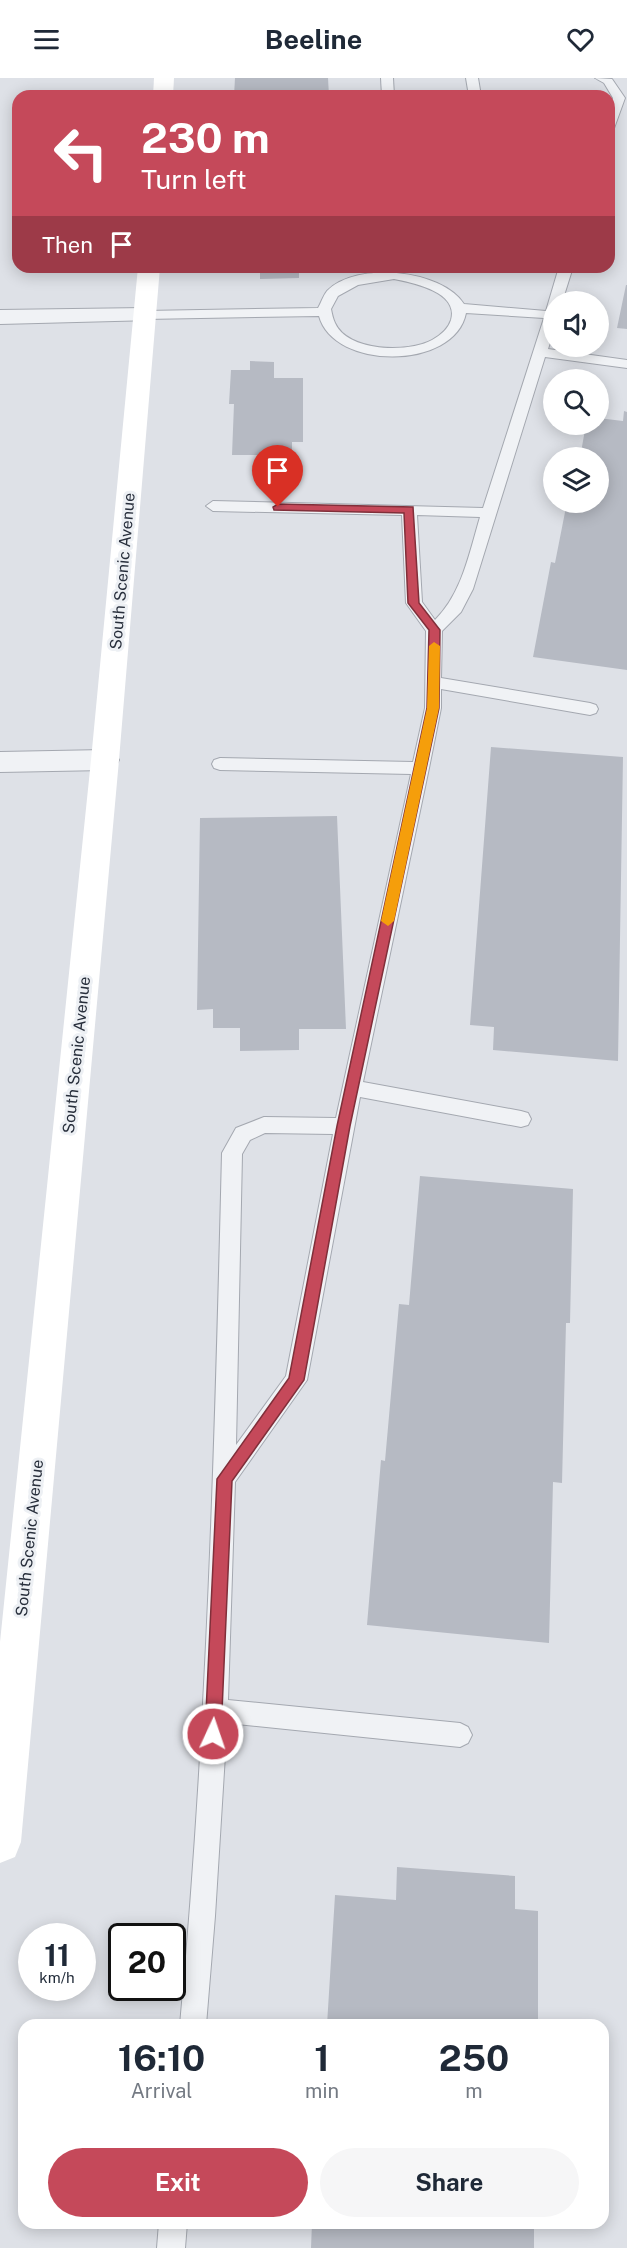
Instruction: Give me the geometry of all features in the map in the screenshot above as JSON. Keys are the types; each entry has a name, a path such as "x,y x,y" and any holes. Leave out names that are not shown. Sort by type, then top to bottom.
{"main road":[{"name":"South Scenic Avenue","path":"0,1842 105,760 148,273"}],"street":[{"path":"0,317 145,315"},
{"path":"0,762 105,760"}],"lane":[{"path":"601,78 608,81 615,90 621,111"},
{"path":"386,273 353,280 338,289 327,300 323,312 326,325 336,337 373,352 396,353 418,351 451,333 458,321 457,308 450,295 435,285 400,273"},
{"path":"558,291 564,273"},
{"path":"457,308 543,308"},
{"path":"145,315 323,312"},
{"path":"434,630 456,608 465,589 543,342"},
{"path":"540,352 627,364"},
{"path":"213,506 489,513"},
{"path":"224,1479 296,1380 344,1126 433,708 434,630 414,603 409,510"},
{"path":"434,682 590,710"},
{"path":"220,764 421,768"},
{"path":"352,1088 521,1119"},
{"path":"194,2019 206,1899 224,1479 232,1153 243,1134 264,1125 344,1126"},
{"path":"214,1710 460,1735"},
{"path":"171,2248 173,2229"}],"building":[{"path":"235,78 328,78 329,90 234,90"},
{"path":"260,273 299,273 299,278 260,279"},
{"path":"627,285 627,329 617,328"},
{"path":"250,361 274,362 274,378 303,378 303,442 292,442 292,455 232,455 234,404 229,404 231,370 250,370"},
{"path":"624,411 627,412 627,670 533,657 551,562 555,563 565,513 609,513 609,447 582,447 584,435 609,435 609,419 623,421"},
{"path":"491,747 623,757 618,1061 493,1050 494,1027 470,1025"},
{"path":"337,816 346,1029 299,1029 299,1050 240,1051 240,1028 213,1028 213,1009 197,1010 200,818"},
{"path":"420,1176 573,1189 570,1323 566,1323 562,1483 553,1482 549,1643 367,1625 381,1460 385,1461 399,1304 409,1305"},
{"path":"397,1867 515,1876 515,1909 538,1911 538,2019 327,2019 335,1895 396,1900"},
{"path":"312,2229 534,2229 534,2248 311,2248"}],"slow traffic":[{"path":"388,921 433,708 434,646"}],"route":[{"path":"213,1734 224,1479 296,1380 344,1126 433,708 434,630 414,603 409,510 278,507"}]}
